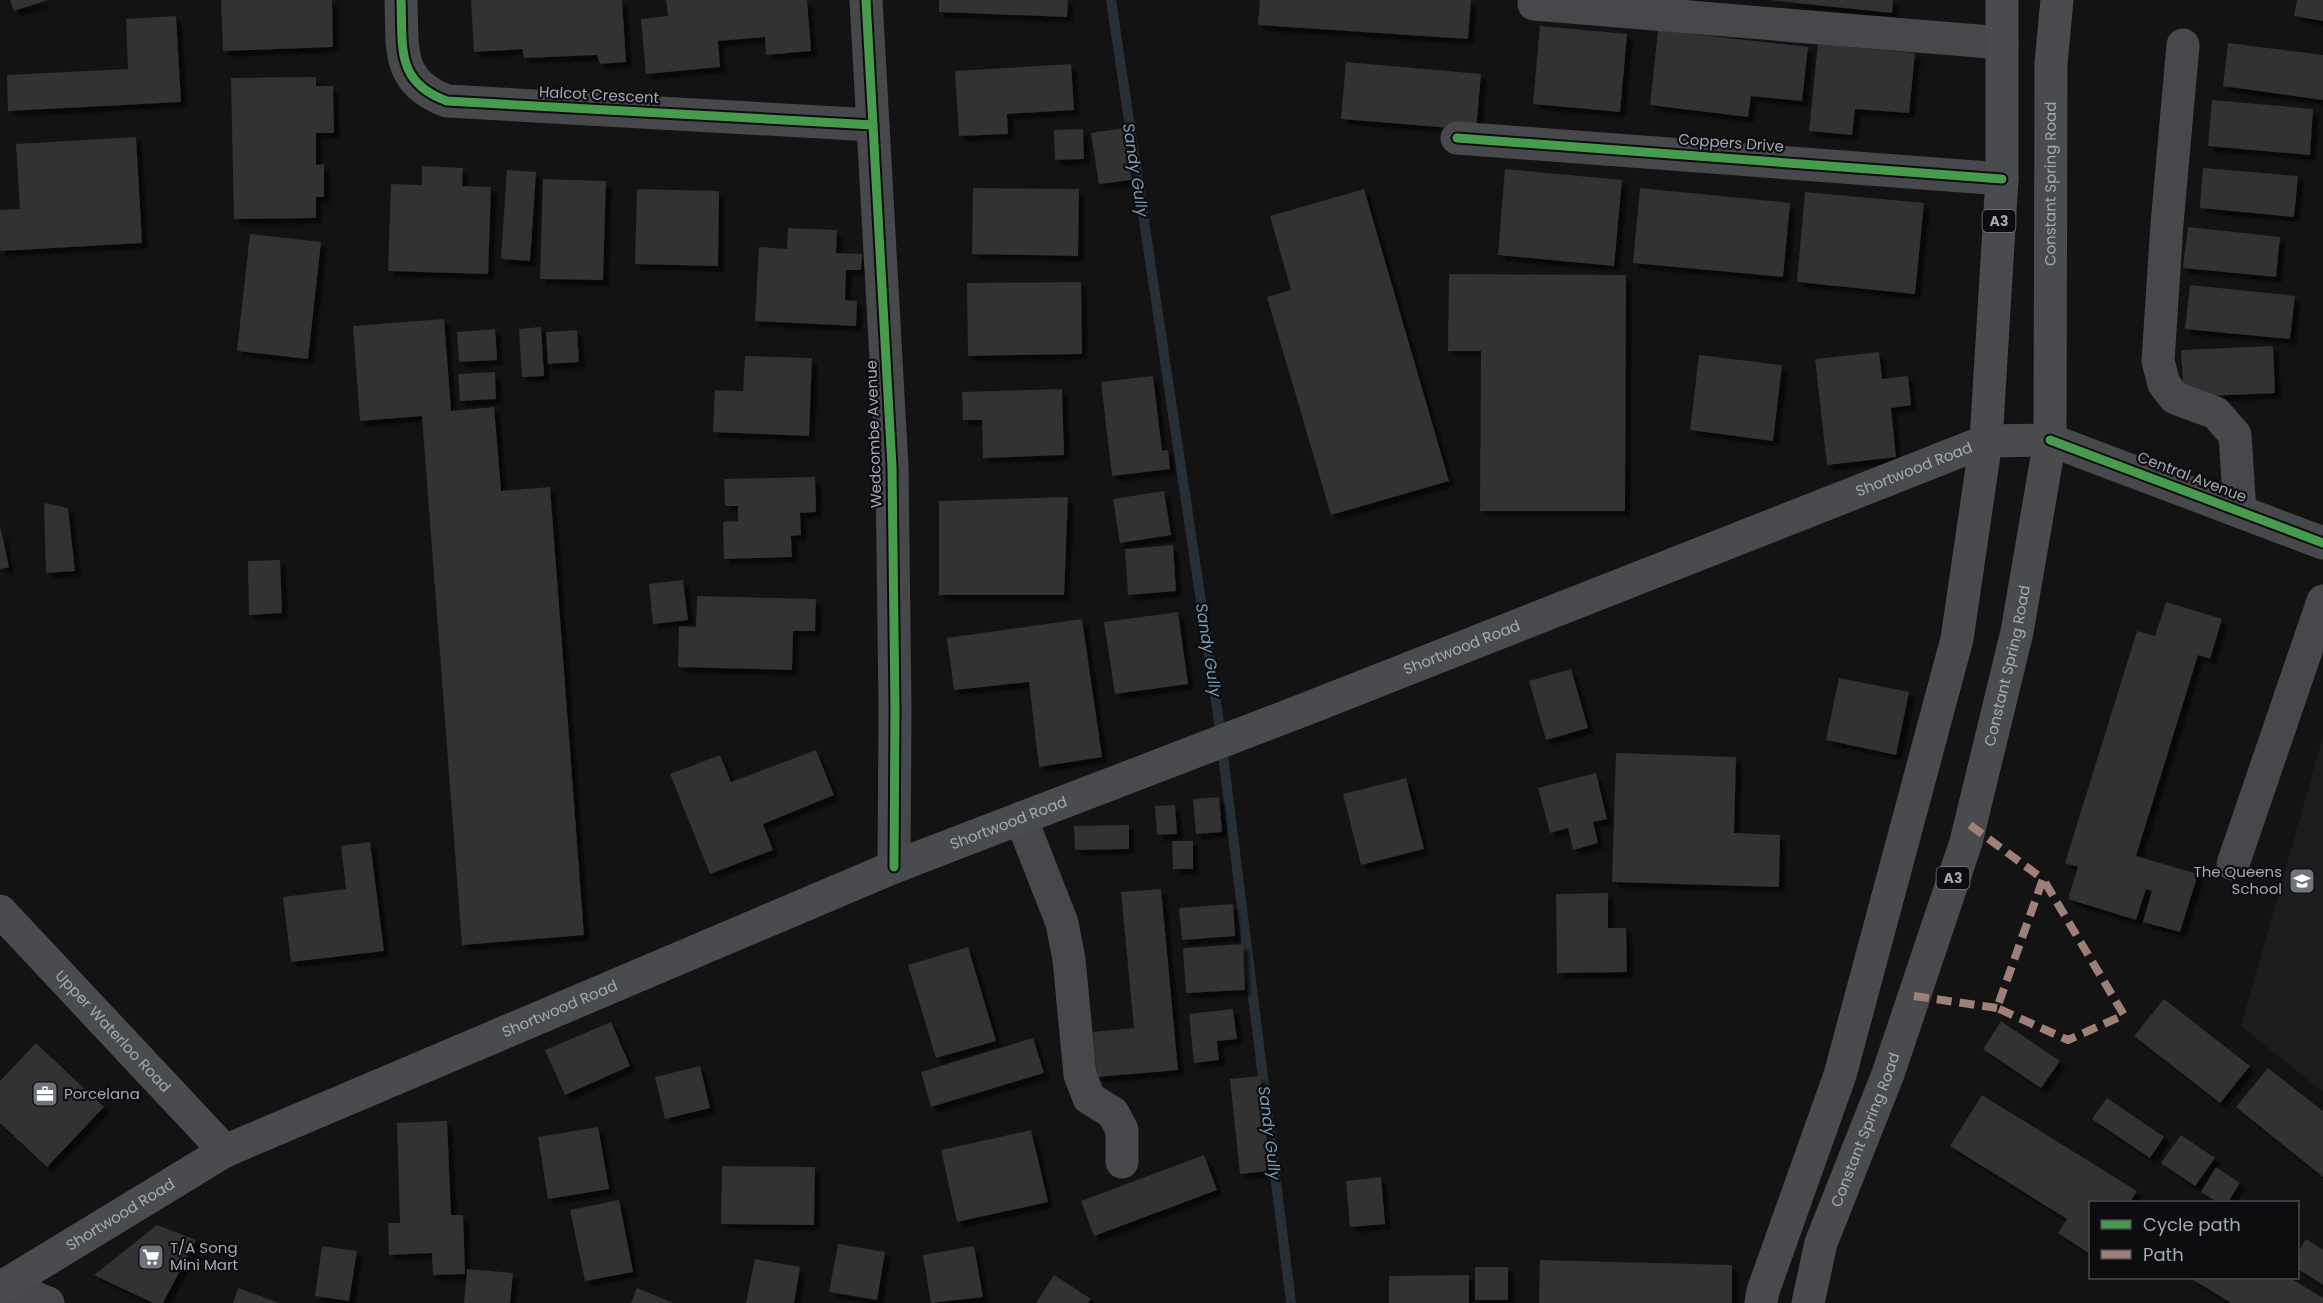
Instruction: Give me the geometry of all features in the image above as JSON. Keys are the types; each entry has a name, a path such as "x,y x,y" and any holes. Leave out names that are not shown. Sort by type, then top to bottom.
{"main road":[{"name":"A3","path":"1761,1303 1763,1291 1840,1075 1957,639 1986,441 2002,179 2002,0"},
{"name":"Constant Spring Road","path":"1808,1303 1821,1243 1888,1074 1966,842 2017,632 2050,440 2051,63 2056,0"},
{"name":"Shortwood Road","path":"2,1286 225,1150 894,867 1306,709 1986,441 2050,440"},
{"name":"Upper Waterloo Road","path":"0,911 225,1150"}],"street":[{"name":"Halcot Crescent","path":"401,0 404,58 409,73 419,87 432,96 447,101 873,125"},
{"name":"Wedcombe Avenue","path":"866,0 892,467 894,867"},
{"path":"1534,4 2002,43"},
{"path":"2184,45 2167,224 2158,362 2164,384 2175,398 2216,413 2235,435 2240,512"},
{"name":"Coppers Drive","path":"1457,138 2002,179"},
{"name":"Central Avenue","path":"2050,440 2323,543"},
{"path":"2233,864 2323,601"},
{"path":"1021,818 1062,923 1069,959 1080,1076 1089,1098 1113,1113 1122,1130 1122,1162"},
{"path":"2,1286 48,1303"}],"shaded area":[{"name":"The Queens School","path":"2323,737 2323,1092 2241,1026"}],"building":[{"path":"10,0 48,0 14,11"},
{"path":"221,0 332,0 333,47 223,51"},
{"path":"471,0 622,0 626,62 600,64 597,55 524,58 522,49 474,52"},
{"path":"666,0 807,0 811,51 766,55 765,37 718,41 720,67 646,74 641,19 668,16"},
{"path":"939,0 1068,0 1067,17 939,12"},
{"path":"1260,0 1471,0 1468,39 1258,25"},
{"path":"1769,0 1893,0 1892,13"},
{"path":"2297,0 2323,0 2323,21 2294,16"},
{"path":"176,16 181,102 8,111 7,75 128,69 126,19"},
{"path":"1540,26 1627,34 1620,112 1533,104"},
{"path":"1658,30 1808,47 1802,101 1751,96 1748,117 1650,105"},
{"path":"2228,43 2323,55 2323,100 2223,86"},
{"path":"1818,44 1915,53 1909,113 1855,109 1852,135 1809,131"},
{"path":"1346,62 1481,74 1476,130 1341,119"},
{"path":"1071,64 1074,110 1007,114 1008,134 959,136 955,71"},
{"path":"316,77 316,86 333,86 334,133 316,133 316,165 324,164 324,197 316,197 316,218 234,219 231,78"},
{"path":"2212,100 2313,109 2310,155 2208,146"},
{"path":"1124,128 1132,180 1099,184 1091,133"},
{"path":"1083,129 1084,159 1055,160 1054,130"},
{"path":"136,137 142,243 0,251 0,210 20,209 16,144"},
{"path":"422,166 463,168 462,186 491,187 488,274 388,271 391,184 422,185"},
{"path":"2203,168 2298,176 2294,217 2200,208"},
{"path":"1505,169 1622,180 1614,266 1498,255"},
{"path":"507,170 536,172 530,261 501,259"},
{"path":"543,179 606,181 603,280 540,279"},
{"path":"973,188 1079,189 1078,256 972,254"},
{"path":"1640,188 1790,203 1783,277 1633,263"},
{"path":"637,189 719,191 718,266 635,264"},
{"path":"1364,189 1449,481 1331,515 1267,297 1291,290 1270,216"},
{"path":"1805,192 1924,203 1915,294 1797,282"},
{"path":"2188,227 2280,237 2276,277 2183,268"},
{"path":"788,228 837,230 836,253 862,254 861,270 846,270 845,300 857,301 856,326 755,321 759,247 787,249"},
{"path":"250,234 321,242 308,359 237,351"},
{"path":"1449,274 1626,275 1625,511 1480,511 1481,351 1448,351"},
{"path":"1081,282 1082,354 968,356 967,283"},
{"path":"2190,285 2295,296 2290,339 2185,329"},
{"path":"444,319 451,411 494,407 501,491 550,487 584,935 462,945 422,416 360,421 353,326"},
{"path":"541,327 544,376 522,377 519,329"},
{"path":"495,329 497,360 459,362 457,332"},
{"path":"577,330 579,362 548,364 546,332"},
{"path":"2273,346 2275,393 2184,397 2181,350"},
{"path":"1879,352 1882,379 1908,376 1911,405 1891,408 1896,457 1827,465 1815,359"},
{"path":"1699,355 1782,365 1773,441 1690,430"},
{"path":"745,356 812,358 809,436 713,432 715,390 743,391"},
{"path":"495,372 496,399 460,401 458,374"},
{"path":"1153,376 1162,451 1168,450 1170,469 1112,476 1101,382"},
{"path":"1062,389 1064,455 983,458 982,420 963,420 962,392"},
{"path":"815,477 816,512 800,513 801,535 791,536 792,557 724,559 723,522 738,521 738,506 725,506 724,479"},
{"path":"1164,491 1171,535 1120,543 1113,499"},
{"path":"1068,497 1064,595 939,595 939,501"},
{"path":"44,503 68,508 75,571 46,573"},
{"path":"0,525 9,567 0,569"},
{"path":"1173,545 1176,591 1128,595 1125,549"},
{"path":"280,560 282,613 249,615 248,561"},
{"path":"683,580 688,620 653,624 649,584"},
{"path":"697,596 816,599 815,631 793,631 792,670 678,667 679,626 696,627"},
{"path":"2166,602 2222,619 2210,659 2198,655 2136,856 2198,874 2180,932 2143,922 2152,891 2146,889 2136,920 2068,899 2078,867 2065,863 2137,631 2155,636"},
{"path":"1178,612 1188,684 1115,694 1104,622"},
{"path":"1082,619 1102,757 1039,767 1029,682 954,690 947,638"},
{"path":"1571,669 1588,728 1546,740 1529,681"},
{"path":"1839,678 1909,692 1896,755 1826,740"},
{"path":"816,750 834,795 763,824 773,850 710,874 670,774 720,755 731,782"},
{"path":"1616,753 1736,757 1734,833 1780,835 1779,887 1612,882"},
{"path":"1596,773 1607,819 1593,822 1598,843 1573,850 1568,828 1550,833 1538,788"},
{"path":"1406,778 1424,849 1361,865 1343,794"},
{"path":"1219,797 1222,832 1196,834 1193,799"},
{"path":"1175,805 1177,834 1157,835 1155,806"},
{"path":"1129,825 1129,849 1075,850 1074,826"},
{"path":"1172,841 1193,841 1193,869 1173,869"},
{"path":"370,842 384,951 291,962 283,897 346,889 341,846"},
{"path":"1161,889 1178,1070 1097,1077 1093,1032 1134,1028 1121,892"},
{"path":"1608,893 1608,928 1626,928 1627,972 1557,973 1556,894"},
{"path":"1233,904 1235,936 1182,940 1179,908"},
{"path":"1243,944 1245,990 1186,993 1183,948"},
{"path":"968,947 996,1041 936,1058 908,965"},
{"path":"2164,999 2250,1066 2220,1103 2134,1036"},
{"path":"1233,1009 1237,1039 1217,1041 1219,1060 1194,1063 1189,1014"},
{"path":"2001,1021 2060,1061 2041,1088 1983,1049"},
{"path":"611,1022 630,1066 565,1095 545,1050"},
{"path":"1033,1038 1044,1073 931,1107 921,1072"},
{"name":"Porcelana","path":"36,1043 104,1107 47,1167 0,1123 0,1081"},
{"path":"700,1066 710,1108 665,1119 655,1077"},
{"path":"2268,1068 2323,1111 2323,1177 2236,1107"},
{"path":"1260,1076 1270,1171 1240,1174 1230,1079"},
{"path":"1982,1095 2137,1191 2131,1201 2089,1201 2089,1253 2058,1233 2067,1219 1950,1146"},
{"path":"2107,1098 2164,1137 2150,1158 2092,1119"},
{"path":"447,1121 451,1215 463,1215 465,1274 433,1275 432,1253 389,1255 388,1223 400,1223 397,1123"},
{"path":"598,1127 609,1189 548,1199 538,1137"},
{"path":"1031,1130 1048,1202 957,1222 941,1150"},
{"path":"2181,1135 2215,1158 2195,1186 2161,1163"},
{"path":"1204,1155 1217,1190 1094,1236 1081,1201"},
{"path":"722,1166 815,1167 814,1225 721,1224"},
{"path":"2216,1167 2240,1183 2229,1201 2215,1201 2201,1192"},
{"path":"1381,1177 1385,1224 1350,1227 1346,1181"},
{"path":"619,1200 633,1272 585,1281 570,1210"},
{"name":"T/A Song Mini Mart","path":"157,1225 196,1240 163,1303 153,1303 94,1275"},
{"path":"2306,1239 2323,1250 2323,1285 2299,1270 2299,1250"},
{"path":"838,1244 885,1252 877,1300 829,1292"},
{"path":"322,1246 357,1251 349,1301 315,1296"},
{"path":"974,1246 983,1297 931,1303 923,1255"},
{"path":"755,1259 800,1267 794,1303 746,1303"},
{"path":"1540,1260 1732,1265 1732,1303 1539,1303"},
{"path":"1475,1267 1508,1267 1508,1300 1475,1300"},
{"path":"467,1269 513,1273 510,1303 464,1303"},
{"path":"1054,1275 1091,1299 1088,1303 1036,1303"},
{"path":"1469,1275 1469,1303 1389,1303 1389,1276"},
{"path":"2192,1279 2292,1279 2323,1298 2323,1303 2231,1303"},
{"path":"238,1288 279,1303 233,1303"},
{"path":"637,1288 673,1303 631,1303"}],"waterway":[{"name":"Sandy Gully","path":"1111,0 1218,715 1291,1303"}],"marked path":[{"path":"1970,825 2043,879 1997,1008 2068,1040 2124,1015 2043,879"},
{"path":"1914,996 1997,1008"}],"cycle path":[{"path":"401,0 403,48 410,73 418,84 447,101 873,125"},
{"path":"866,0 892,467 894,867"},
{"path":"1457,138 2002,179"},
{"path":"2050,440 2323,543"}],"place":[{"name":"The Queens School","path":"2302,881"},
{"name":"Porcelana","path":"45,1094"},
{"name":"T/A Song Mini Mart","path":"151,1257"}]}
